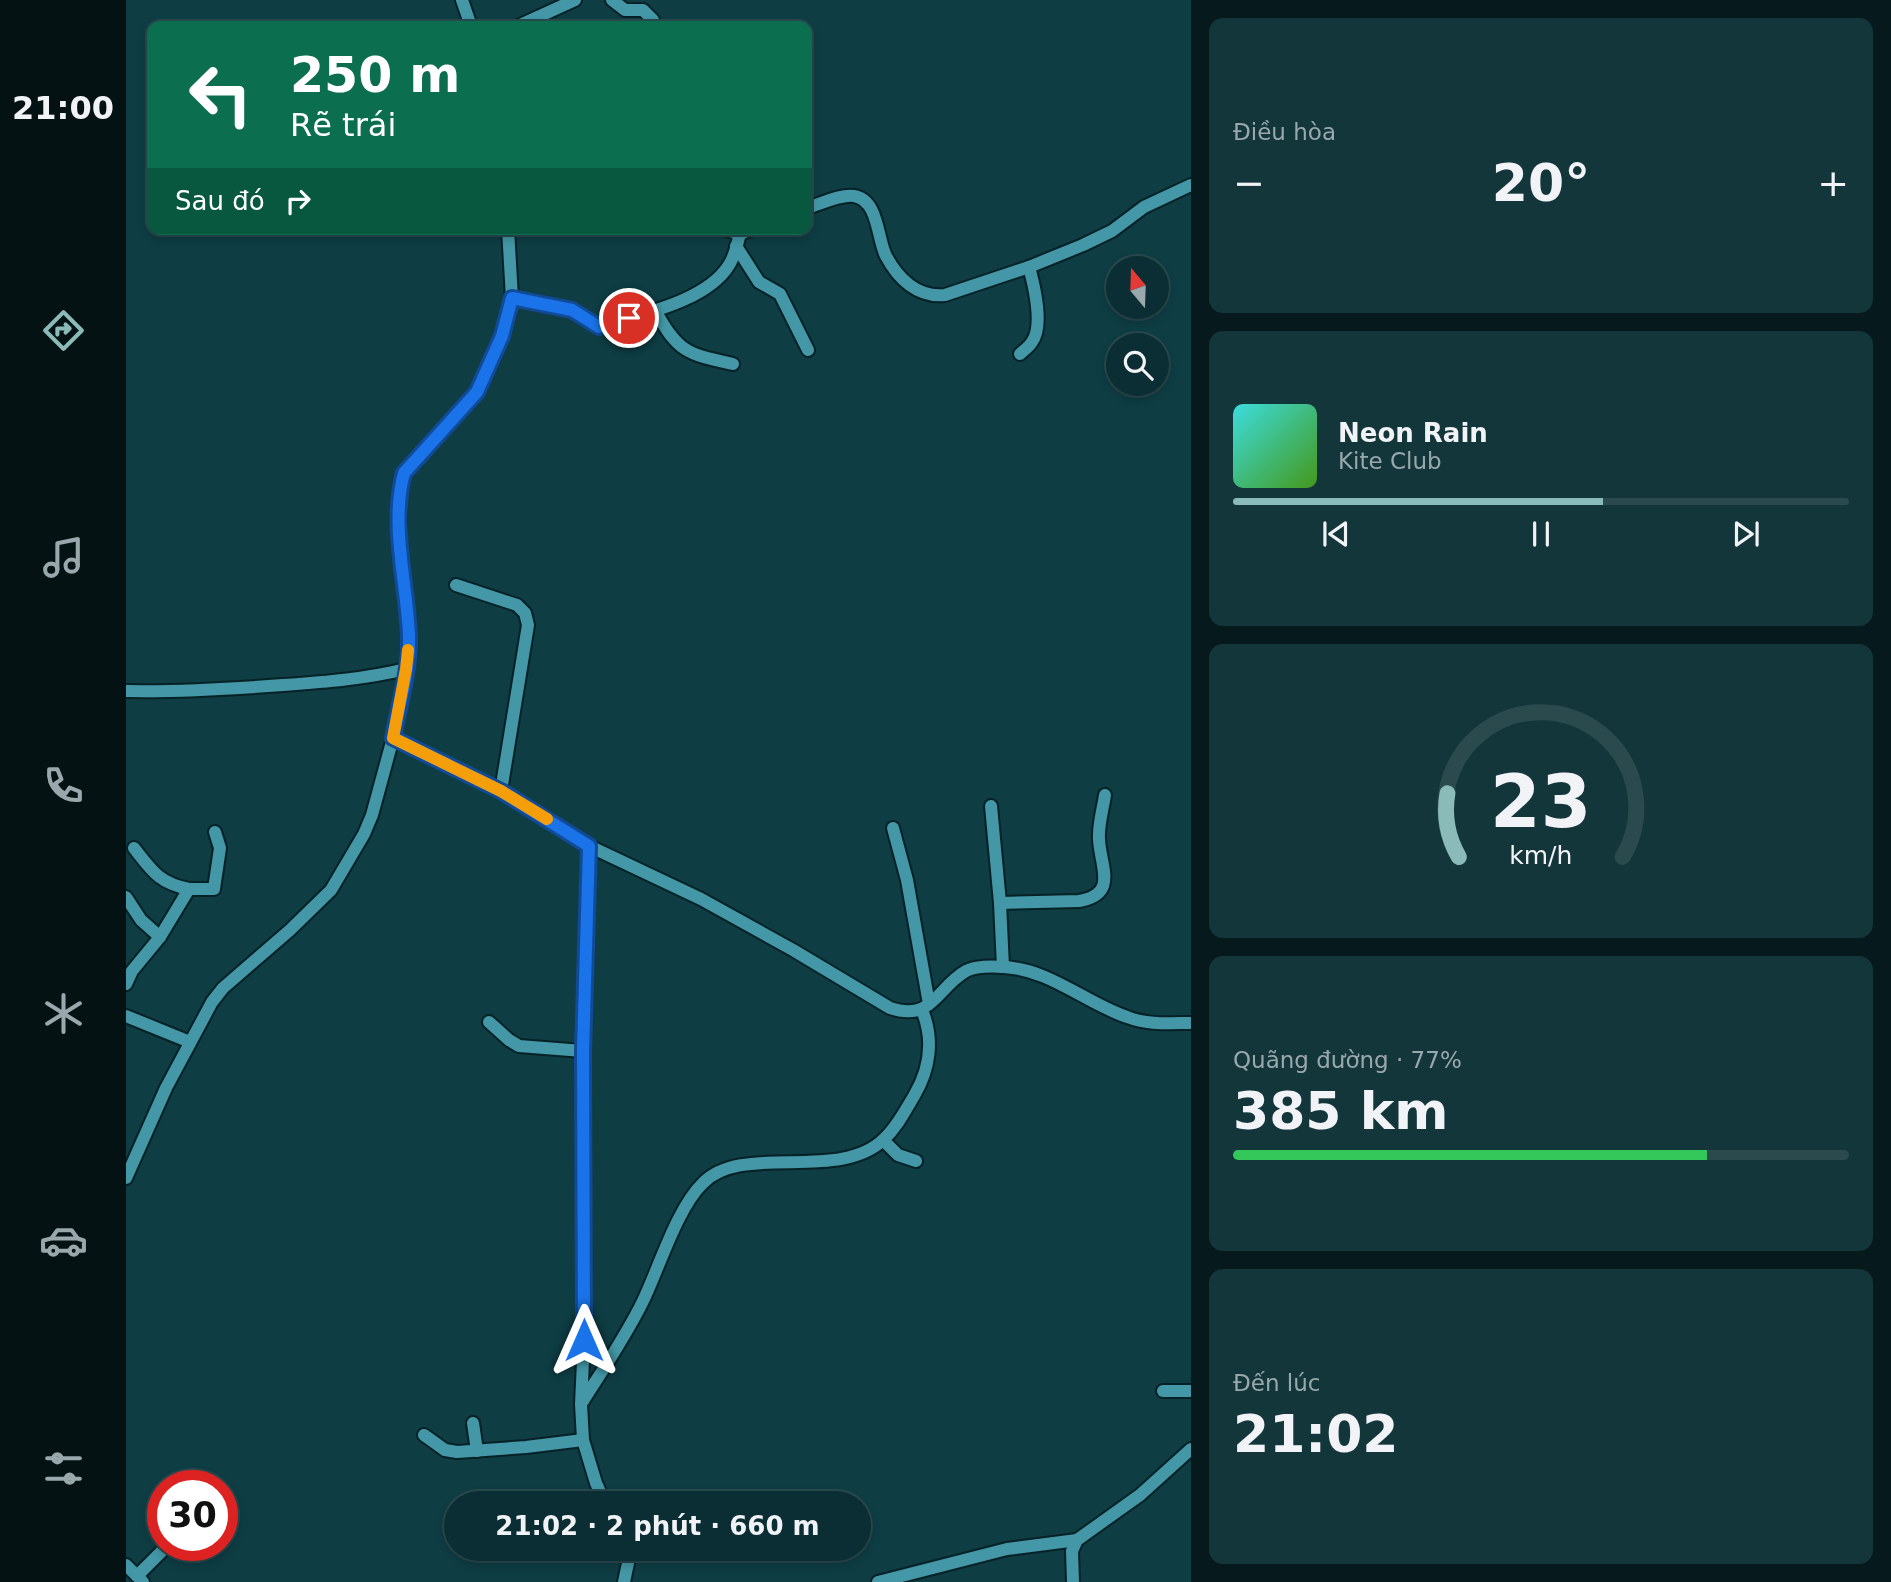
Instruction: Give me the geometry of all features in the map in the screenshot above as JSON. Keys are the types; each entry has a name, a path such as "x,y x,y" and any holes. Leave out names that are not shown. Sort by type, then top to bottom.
{"street":[{"path":"462,0 469,21"},
{"path":"530,21 575,0"},
{"path":"612,0 625,10 643,10 653,20"},
{"path":"812,207 845,197 855,196 863,200 875,220 886,257 910,286 932,297 1029,267 1112,231 1144,207 1191,185"},
{"path":"126,1178 166,1088 212,1002 223,988 331,890 372,815 393,738 409,637 400,547 400,487 404,473 477,392 502,336 512,298 508,235"},
{"path":"512,298 572,310 599,327 655,310 701,291 719,277 730,263 743,236"},
{"path":"743,236 759,282 780,294 808,350"},
{"path":"1020,354 1033,341 1037,331 1035,291 1029,267"},
{"path":"655,310 674,341 688,352 733,364"},
{"path":"456,585 517,605 525,613 528,625 501,791"},
{"path":"126,691 216,690 322,682 374,677 406,669"},
{"path":"393,738 501,791 589,846 701,899 793,950 890,1009 901,1012 925,1007 967,970 1003,967 1030,971 1048,978 1108,1009 1142,1022 1191,1023"},
{"path":"1000,903 1079,901 1091,899 1098,894 1105,878 1098,838 1105,795"},
{"path":"991,806 1003,967"},
{"path":"581,1404 643,1301 669,1241 691,1198 702,1184 713,1175 731,1168 839,1159 863,1153 883,1140 901,1117 924,1078 929,1052 929,1027 906,880 893,828"},
{"path":"134,848 155,875 170,885 209,890 214,889 216,884 220,848 215,832"},
{"path":"589,846 583,1051 584,1340 581,1404 583,1440 600,1491"},
{"path":"126,984 132,971 160,937 189,889"},
{"path":"126,897 141,920 160,937"},
{"path":"126,1016 190,1042"},
{"path":"489,1022 519,1046 583,1051"},
{"path":"883,1140 898,1155 916,1161"},
{"path":"1163,1391 1191,1391"},
{"path":"473,1423 477,1451"},
{"path":"424,1435 445,1450 477,1451 583,1440"},
{"path":"878,1582 1006,1549 1077,1540 1140,1495 1191,1449"},
{"path":"1073,1582 1072,1551 1077,1540"},
{"path":"126,1565 140,1579 155,1561"},
{"path":"624,1582 627,1561"}],"slow traffic":[{"path":"408,650 393,738 501,791 547,819"}],"route":[{"path":"584,1340 583,1051 589,846 501,791 393,738 409,637 400,547 400,487 404,473 477,392 502,336 512,298 572,310 599,327 629,318"}]}
